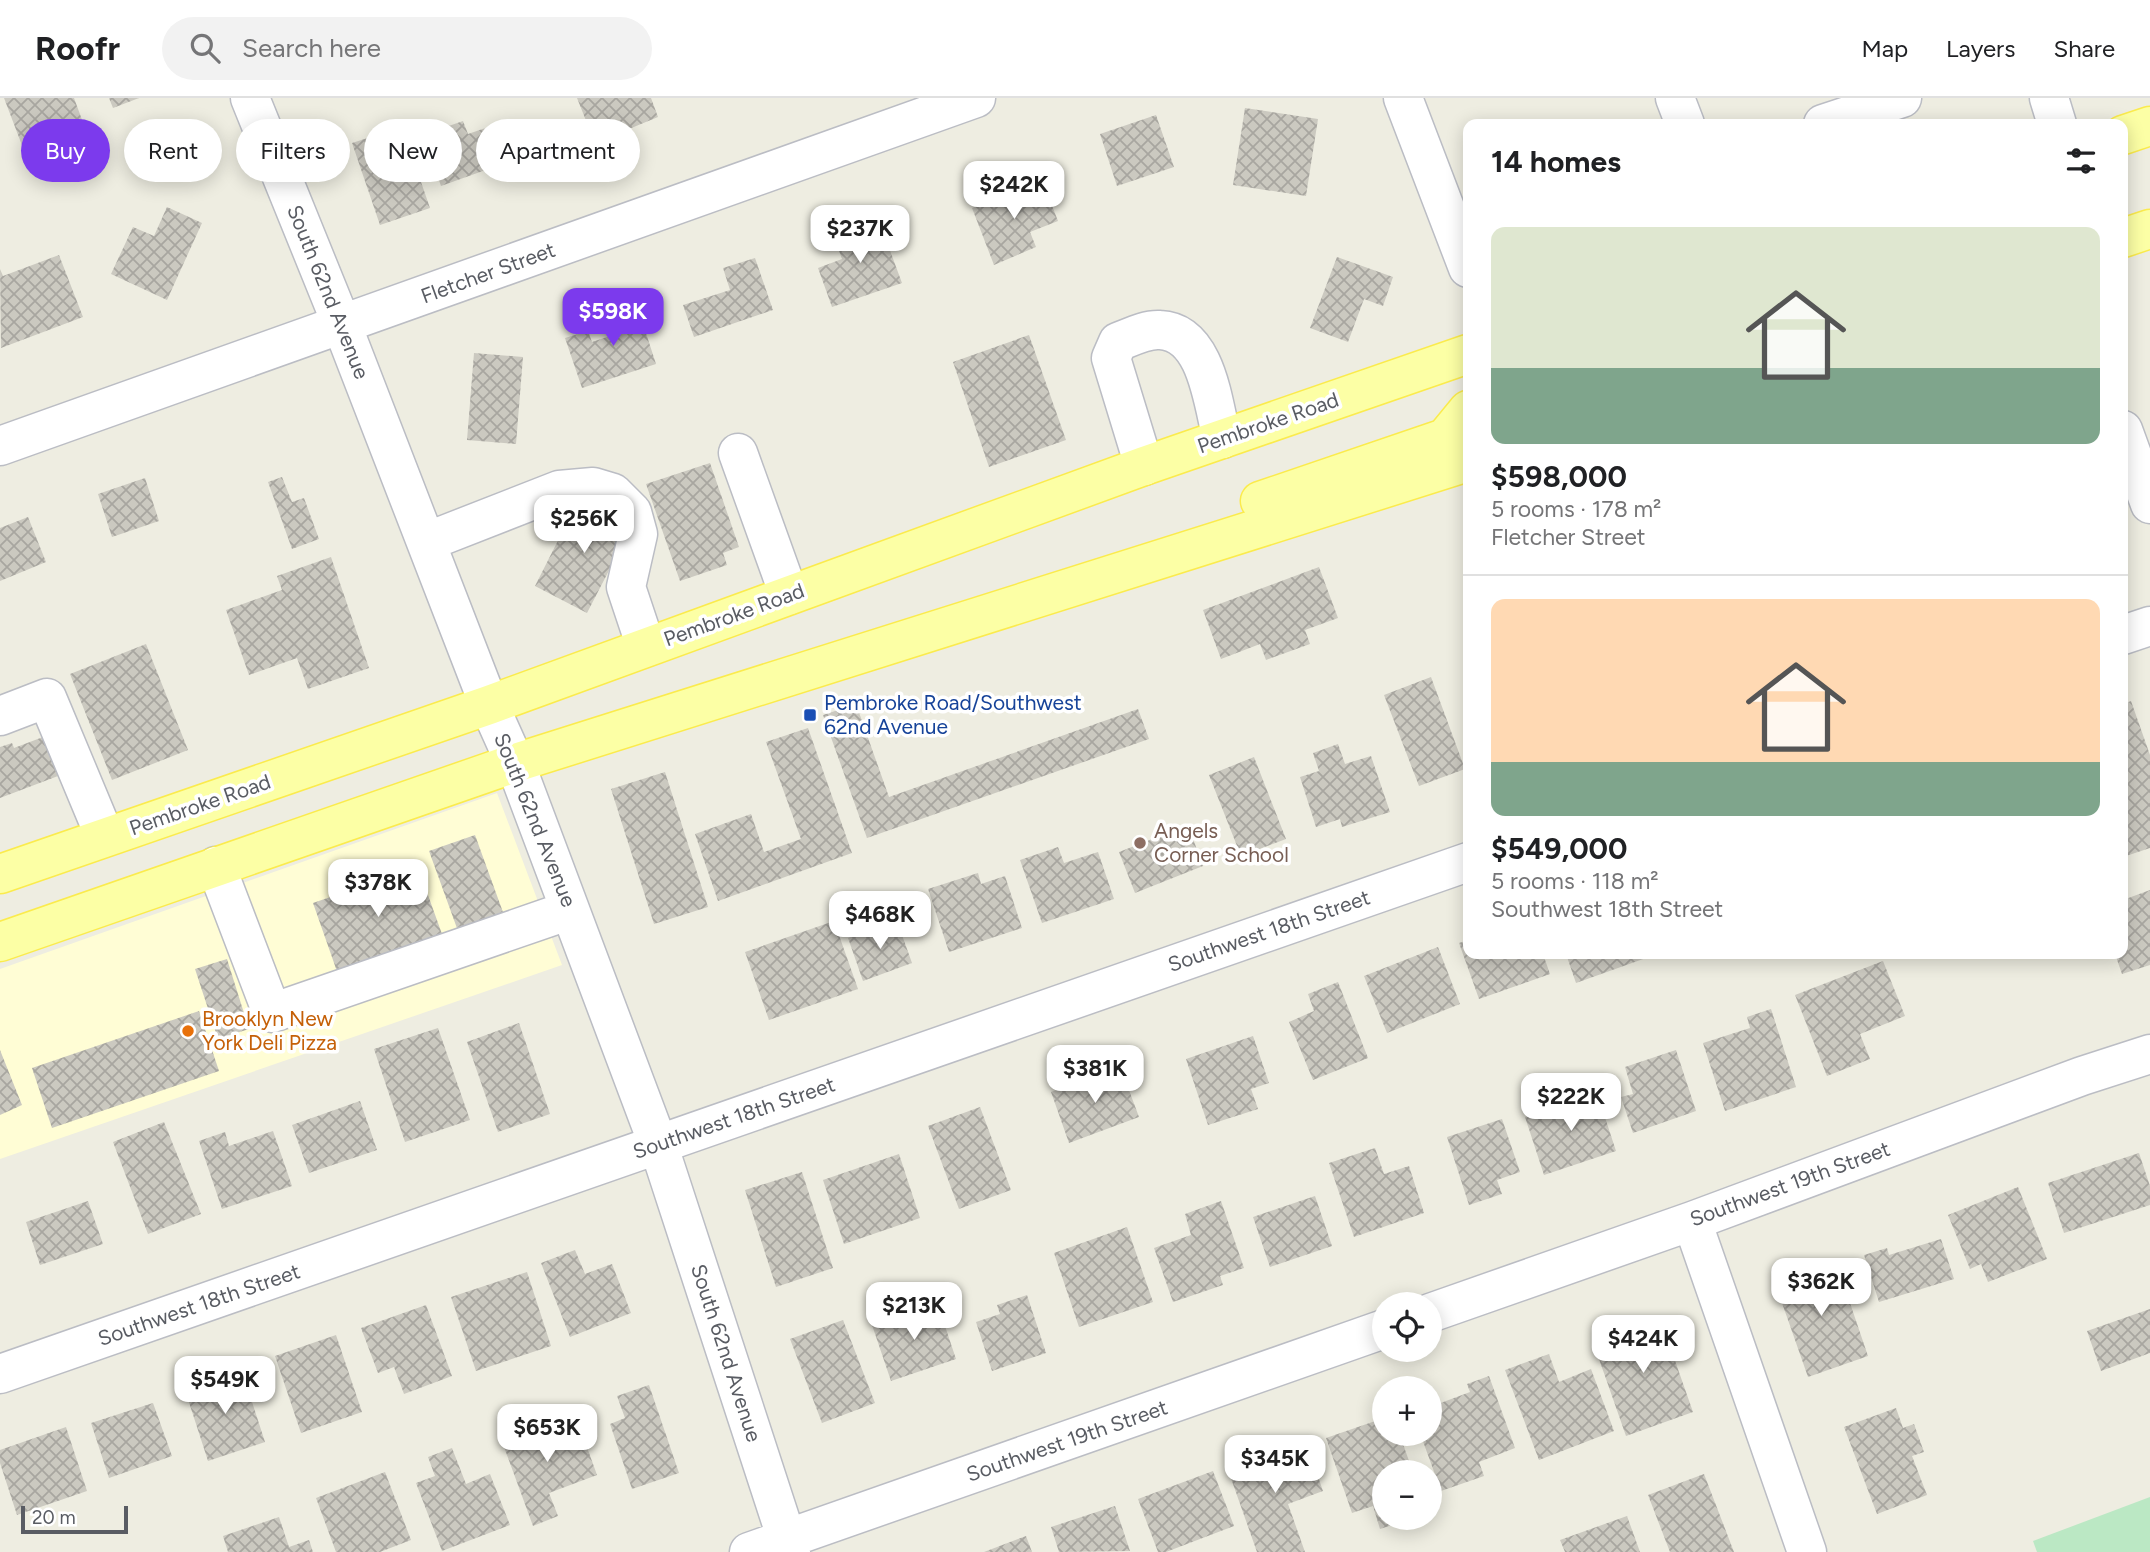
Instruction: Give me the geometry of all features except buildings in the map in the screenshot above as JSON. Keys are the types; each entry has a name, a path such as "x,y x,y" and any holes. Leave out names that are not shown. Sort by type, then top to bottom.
{"main road":[{"path":"2128,133 2150,126"},
{"path":"2128,236 2150,229"},
{"name":"Pembroke Road","path":"0,874 489,705 1144,466 1463,356"},
{"path":"1046,596 1098,555 1446,438 1463,416"},
{"path":"0,942 515,763 1463,464"}],"street":[{"name":"South 62nd Avenue","path":"250,98 342,325 489,705 515,763 658,1144 789,1546"},
{"name":"Fletcher Street","path":"0,446 976,98"},
{"path":"1403,98 1463,255"},
{"path":"1675,98 1683,119"},
{"path":"1838,119 1902,98"},
{"path":"2049,98 2055,119"},
{"path":"1144,466 1111,358 1118,342 1138,334 1159,330 1182,335 1196,352 1222,439"},
{"path":"2128,444 2150,504"},
{"path":"738,453 789,595"},
{"path":"426,542 559,490 593,487 613,493 632,512 638,534 626,587 646,648"},
{"path":"2128,633 2150,626"},
{"path":"0,716 47,698 105,838"},
{"name":"Southwest 18th Street","path":"0,1374 1463,864"},
{"path":"216,866 272,1013 570,910"},
{"name":"Southwest 19th Street","path":"1442,1309 1692,1221 2082,1076 2150,1054"},
{"path":"1692,1221 1807,1552"},
{"name":"Southwest 19th Street","path":"749,1552 789,1546 1372,1333"}],"shaded area":[{"path":"497,793 562,965 0,1159 0,969"}],"green space":[{"path":"2150,1497 2150,1552 2037,1552 2033,1541"}],"place":[{"name":"Pembroke Road/Southwest 62nd Avenue","path":"810,715"},
{"name":"Angels Corner School","path":"1140,843"},
{"name":"Brooklyn New York Deli Pizza","path":"188,1031"}]}
